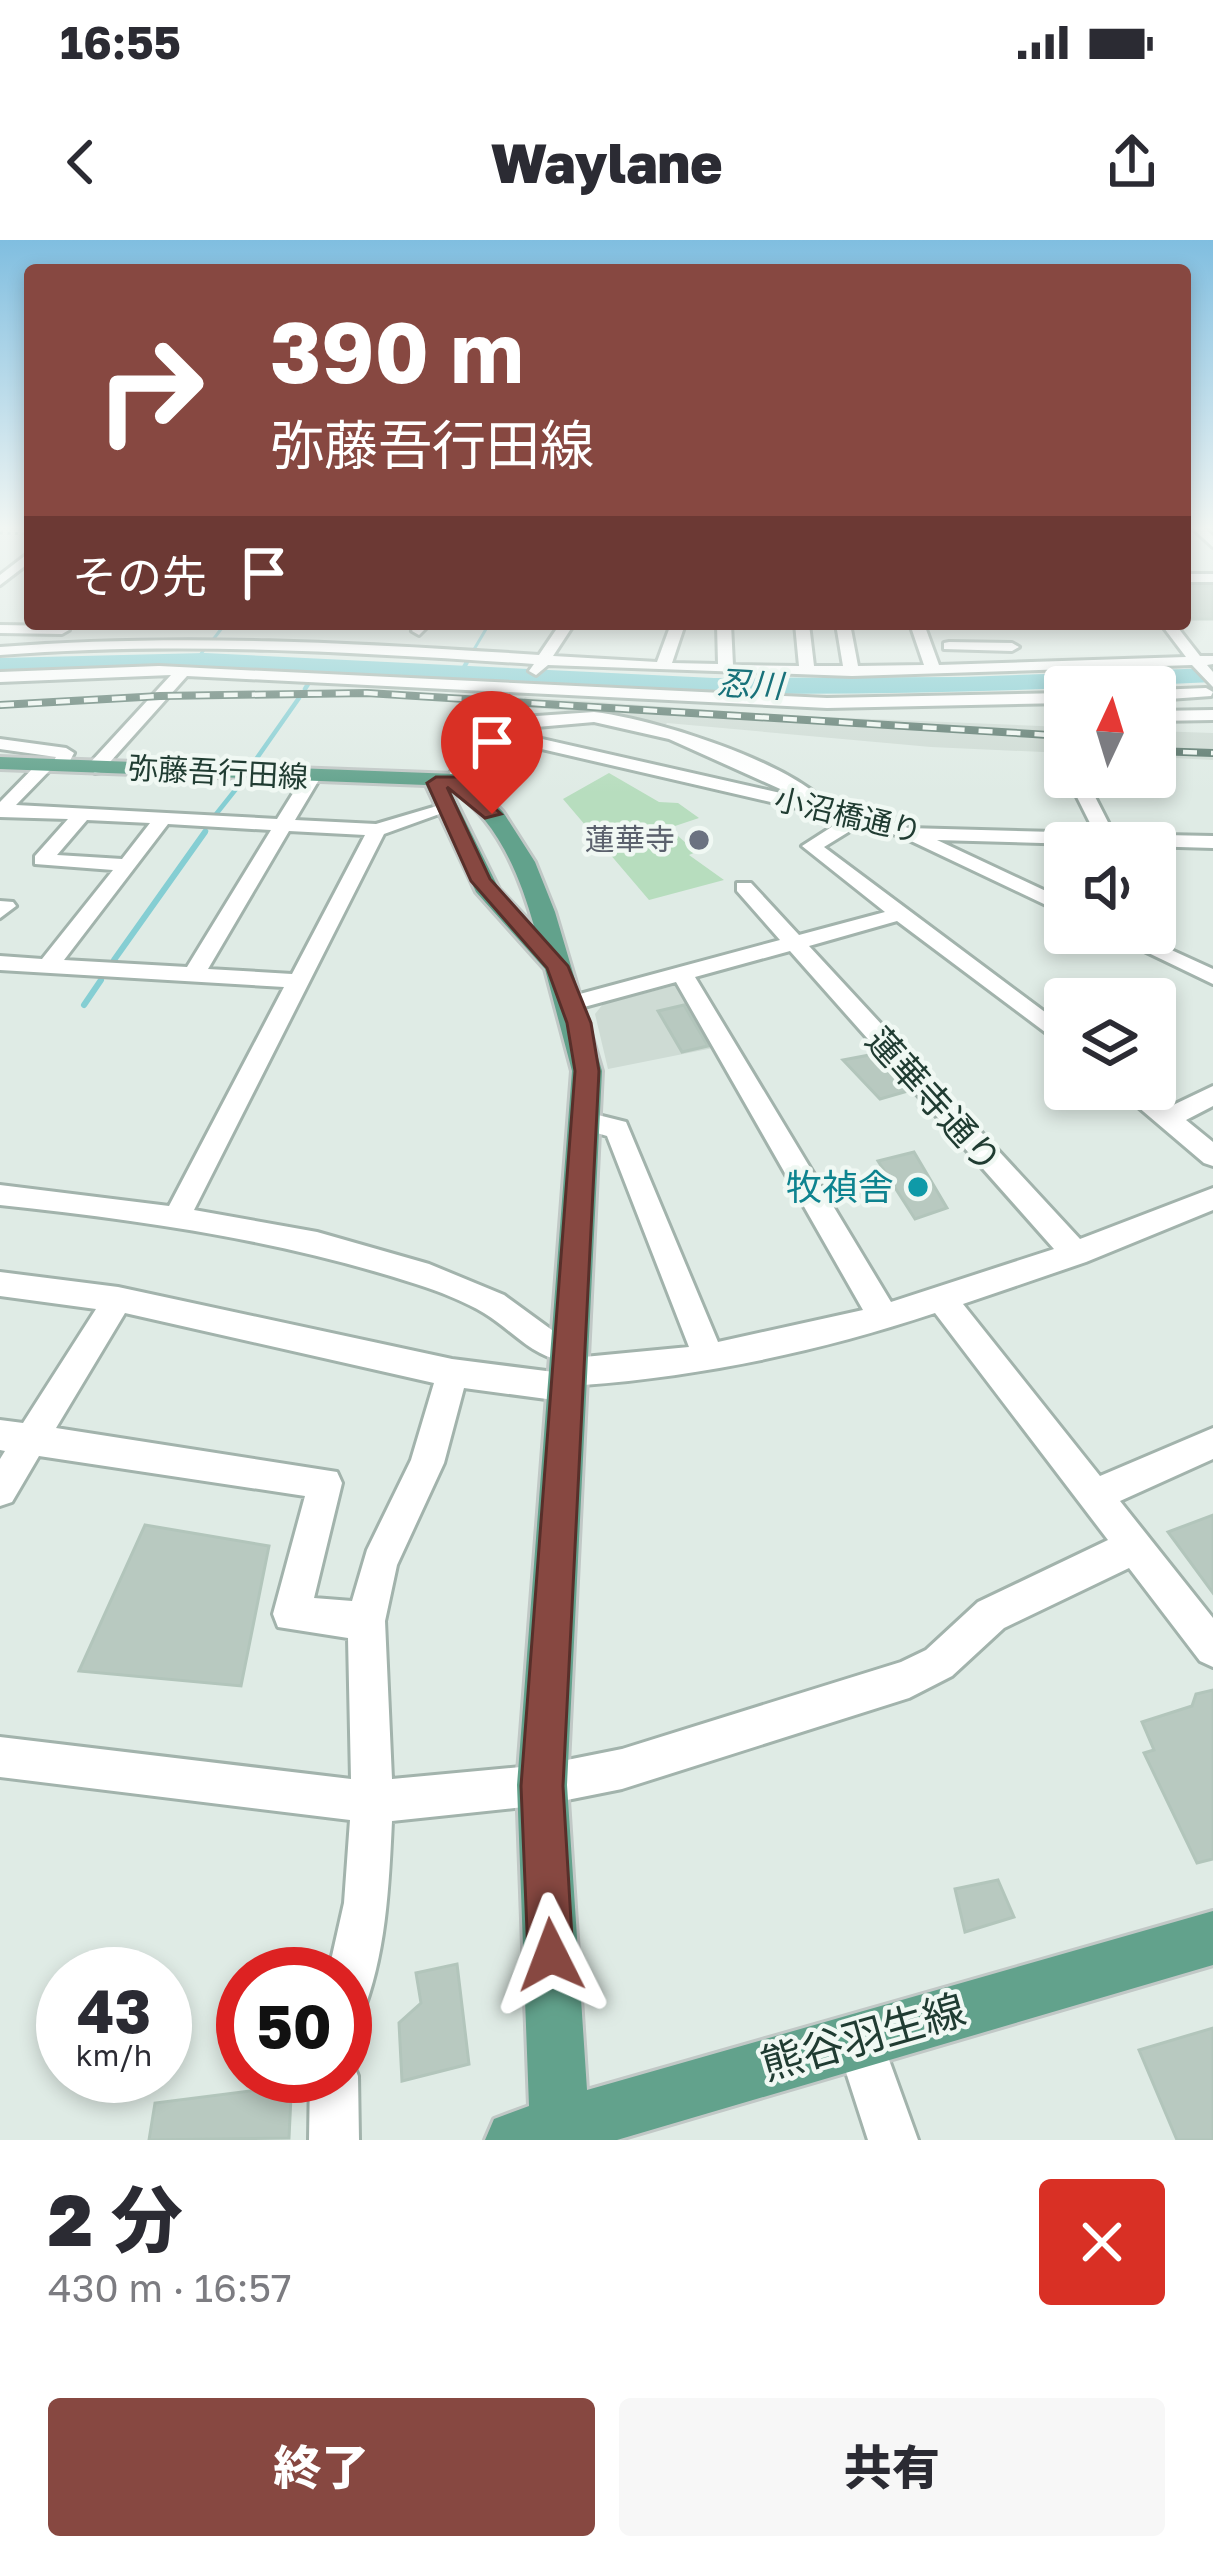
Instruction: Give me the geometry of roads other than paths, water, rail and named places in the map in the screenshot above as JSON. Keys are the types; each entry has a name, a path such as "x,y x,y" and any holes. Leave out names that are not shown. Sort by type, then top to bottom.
{"main road":[{"name":"弥藤吾行田線","path":"0,763 445,782"},
{"path":"445,782 447,808 488,892 565,985"},
{"path":"445,782 492,814 532,876 584,1044 586,1121 542,1786 545,2135"},
{"name":"熊谷羽生線","path":"545,2135 858,2038 1213,1938"}],"street":[{"path":"147,630 543,661 726,670 934,671 1202,661"},
{"path":"445,782 496,727 563,630"},
{"path":"663,667 676,630"},
{"path":"724,630 726,670"},
{"path":"803,630 807,671"},
{"path":"844,630 852,672"},
{"path":"919,630 934,671"},
{"path":"1004,630 1023,668"},
{"path":"1174,630 1202,661 1209,687 1176,692"},
{"path":"0,651 210,634"},
{"path":"949,646 1012,647"},
{"path":"95,768 182,671"},
{"path":"0,677 182,671 827,703 1044,699"},
{"path":"945,702 953,718 1044,717"},
{"path":"1176,716 1213,715"},
{"path":"496,727 597,717 650,727 790,785 824,810"},
{"name":"小沼橋通り","path":"496,727 914,835 1044,839"},
{"path":"0,744 66,753 1,811"},
{"path":"193,975 311,778"},
{"path":"1,811 377,830 447,808"},
{"path":"83,814 43,860 127,865"},
{"path":"854,816 848,828 811,847 1044,1024"},
{"path":"48,966 163,819"},
{"path":"176,1220 377,830"},
{"path":"914,835 1044,898"},
{"name":"小沼橋通り","path":"1176,842 1213,842"},
{"name":"蓮華寺通り","path":"744,886 792,945 1076,1254"},
{"path":"565,985 684,976 901,914"},
{"path":"1161,954 1213,977"},
{"path":"0,963 297,981"},
{"path":"684,976 884,1318"},
{"path":"1167,1119 1213,1095"},
{"path":"1156,1110 1213,1156"},
{"path":"586,1121 617,1129 708,1356"},
{"path":"0,1195 36,1196 317,1243 429,1276 494,1304 548,1345 570,1370"},
{"path":"0,1284 118,1299 452,1373 570,1370 708,1356 884,1318 1076,1254 1213,1199"},
{"path":"0,1490 15,1437 118,1299"},
{"path":"943,1300 1213,1648"},
{"path":"357,1947 366,1903 372,1802 366,1621 380,1563 427,1462 452,1373"},
{"path":"15,1437 325,1483 291,1614 366,1621"},
{"path":"1093,1496 1213,1444"},
{"path":"0,1757 372,1802 542,1786 704,1746 909,1679 939,1663 991,1615 1135,1546"},
{"path":"858,2038 893,2140"},
{"path":"334,2103 334,2140"}],"waterway":[{"path":"212,641 220,630"},
{"path":"466,663 485,630"},
{"path":"198,658 206,647"},
{"name":"忍川","path":"0,665 205,660 630,683 797,687 1213,675"},
{"path":"462,671 468,660"},
{"name":"忍川","path":"316,673 323,664"},
{"path":"305,689 308,684"},
{"path":"252,765 299,698"},
{"path":"213,818 240,784"},
{"path":"203,835 206,831"},
{"path":"114,960 205,832"},
{"path":"84,1005 101,980"}],"railway":[{"path":"0,705 160,696 367,693 1044,735"},
{"path":"1176,752 1213,753"}],"place":[{"name":"蓮華寺","path":"699,840"},
{"name":"牧禎舎","path":"918,1187"}]}
